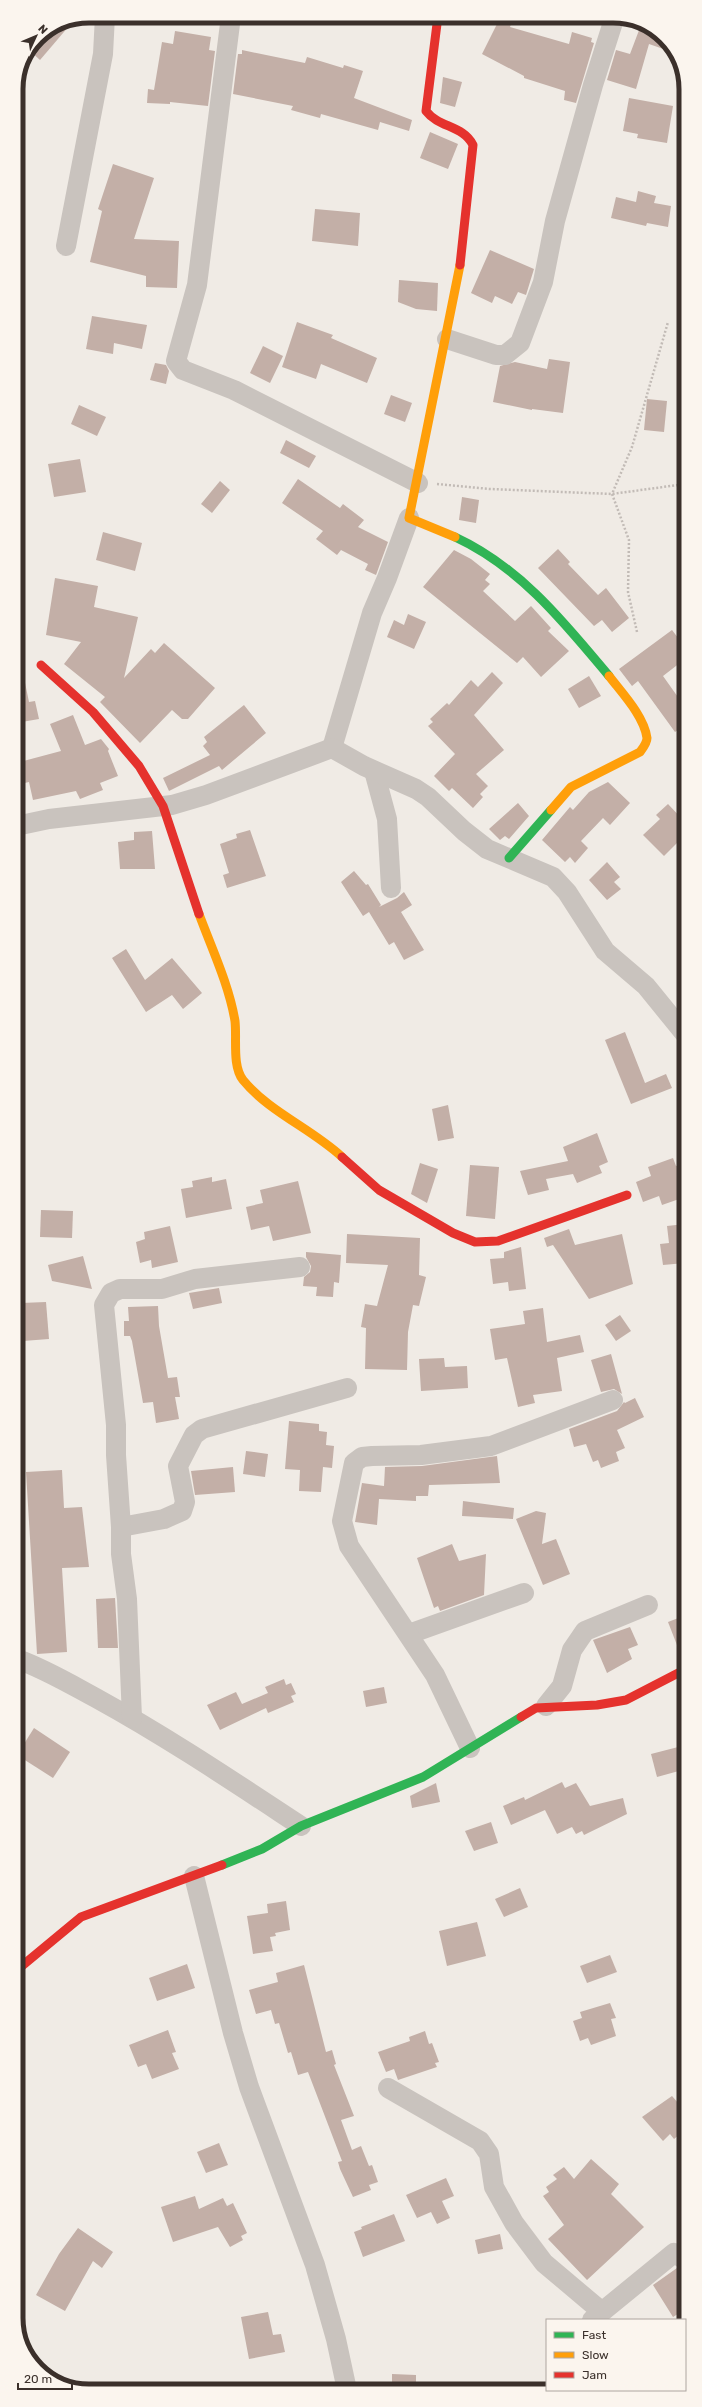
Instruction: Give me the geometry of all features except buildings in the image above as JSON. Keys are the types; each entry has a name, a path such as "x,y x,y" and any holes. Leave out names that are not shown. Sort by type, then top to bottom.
{"street":[{"path":"66,246 103,54 104,23"},
{"path":"230,23 197,285 176,361 184,370 234,390 418,483"},
{"path":"332,748 372,613 388,578 409,518 418,483 458,283 473,145 471,138 465,132 433,118 426,111 437,23"},
{"path":"447,339 496,355 505,356 520,343 543,282 555,221 593,85 613,23"},
{"path":"409,518 442,531 487,554 516,574 605,669 633,708 647,738 645,746 640,752 571,787 509,858"},
{"path":"41,665 93,712 113,734 143,772 163,806 196,906 232,1004 239,1074 266,1101 329,1145 380,1190 452,1233 475,1242 498,1241 627,1195"},
{"path":"23,825 49,819 163,806 206,795 332,748 374,771 422,793 464,831 487,849 546,874 558,882 604,950 646,986 679,1027"},
{"path":"374,771 387,820 390,888"},
{"path":"132,1718 127,1599 121,1554 122,1527 111,1364 104,1305 108,1296 114,1290 162,1289 195,1279 300,1267"},
{"path":"122,1527 164,1519 182,1511 185,1502 178,1466 194,1435 202,1429 347,1388"},
{"path":"470,1748 434,1675 409,1634 349,1546 344,1533 342,1521 354,1463 362,1457 421,1455 491,1446 613,1400"},
{"path":"409,1634 524,1593"},
{"path":"546,1706 562,1686 572,1650 585,1631 648,1605"},
{"path":"23,1661 38,1667 132,1718 215,1769 301,1826"},
{"path":"23,1965 81,1917 194,1876 262,1849 301,1826 423,1777 527,1712 546,1706 597,1705 626,1700 679,1672"},
{"path":"194,1876 237,2047 249,2087 315,2265 336,2339 346,2384"},
{"path":"388,2088 480,2141 486,2147 494,2187 514,2223 544,2263 597,2315 679,2253"}],"path":[{"path":"637,632 628,592 629,540 612,494 632,446 668,322"},
{"path":"418,483 612,494 679,485"}],"traffic: fast":[{"path":"455,537 478,549 500,564 540,598 558,616 609,676"},
{"path":"509,858 551,810"},
{"path":"222,1865 262,1849 301,1826 423,1777 521,1717"}],"traffic: slow":[{"path":"455,537 409,518 460,265"},
{"path":"551,810 571,787 640,752 646,744 647,738 642,721 632,705 609,676"},
{"path":"199,914 229,994 235,1021 237,1067 243,1080 265,1102 318,1138 342,1157"}],"traffic: jam":[{"path":"437,23 426,111 437,121 457,130 469,138 473,145 460,265"},
{"path":"41,665 93,712 139,766 163,806 199,914"},
{"path":"342,1157 379,1190 453,1233 475,1242 498,1241 627,1195"},
{"path":"521,1717 536,1708 597,1705 626,1700 679,1673"},
{"path":"23,1965 81,1917 222,1865"}]}
